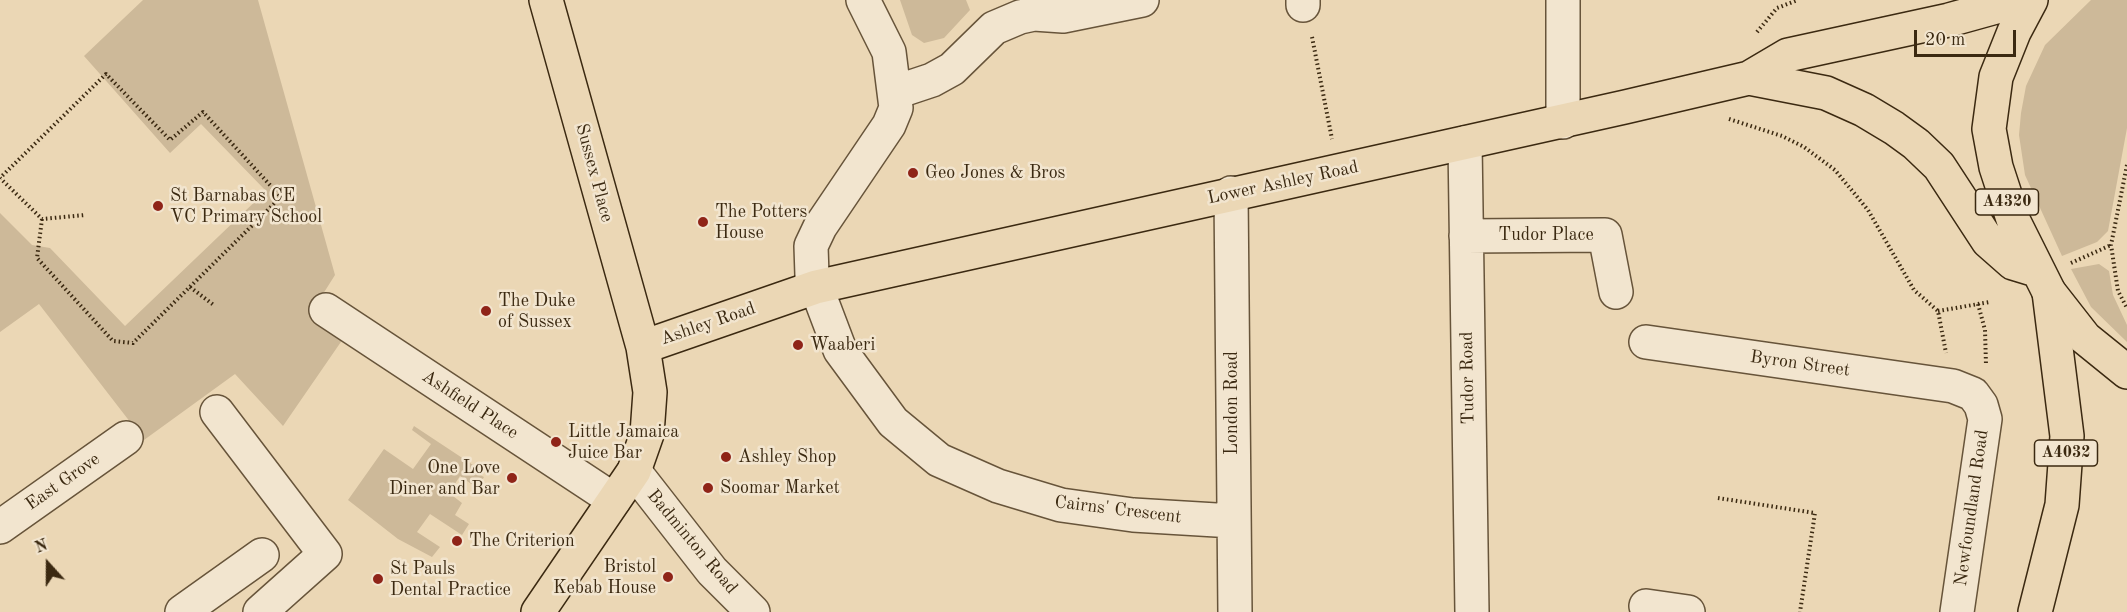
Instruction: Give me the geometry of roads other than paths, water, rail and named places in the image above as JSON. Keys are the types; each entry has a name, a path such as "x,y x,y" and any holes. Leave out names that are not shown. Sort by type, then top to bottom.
{"main road":[{"name":"Sussex Place","path":"546,0 643,347"},
{"name":"Lower Ashley Road","path":"816,287 1231,193 1563,122 1749,78 1788,55 1949,20 2022,0"},
{"name":"A4320","path":"2031,0 2014,32 1996,77 1989,129 2002,189 2014,222 2051,276 2085,338 2127,372"},
{"name":"Lower Ashley Road","path":"1749,78 1826,93 1894,128 1922,149 1939,166 1967,211 1994,247 2013,263 2051,276"},
{"name":"A4032","path":"2035,612 2062,505 2067,436 2051,276"},
{"name":"Ashley Road","path":"538,612 633,471 646,434 650,392 643,347 816,287"}],"street":[{"path":"864,0 889,52 896,92 932,80 952,69 994,28 1020,17 1034,14 1063,16 1142,0"},
{"path":"1563,0 1563,122"},
{"name":"Cairns' Crescent","path":"896,92 896,108 889,125 814,236 810,255 816,287 840,350 893,422 939,460 998,486 1061,505 1133,515 1233,521"},
{"name":"Tudor Road","path":"1465,143 1472,612"},
{"name":"London Road","path":"1231,193 1235,612"},
{"name":"Tudor Place","path":"1466,236 1605,235 1616,292"},
{"name":"Ashfield Place","path":"326,310 614,500"},
{"name":"Byron Street","path":"1646,342 1961,388"},
{"name":"Newfoundland Road","path":"1957,612 1985,418 1978,399 1961,388"},
{"path":"217,412 325,554 262,612"},
{"name":"East Grove","path":"0,527 126,438"},
{"name":"Badminton Road","path":"633,471 712,571 753,612"},
{"path":"182,612 262,555"},
{"path":"1646,606 1688,612"}],"place":[{"name":"Geo Jones & Bros","path":"913,173"},
{"name":"St Barnabas CE VC Primary School","path":"158,206"},
{"name":"The Potters House","path":"703,222"},
{"name":"The Duke of Sussex","path":"486,311"},
{"name":"Waaberi","path":"798,345"},
{"name":"Little Jamaica Juice Bar","path":"556,442"},
{"name":"Ashley Shop","path":"726,457"},
{"name":"One Love Diner and Bar","path":"512,478"},
{"name":"Soomar Market","path":"708,488"},
{"name":"The Criterion","path":"457,541"},
{"name":"Bristol Kebab House","path":"668,577"},
{"name":"St Pauls Dental Practice","path":"378,579"}]}
